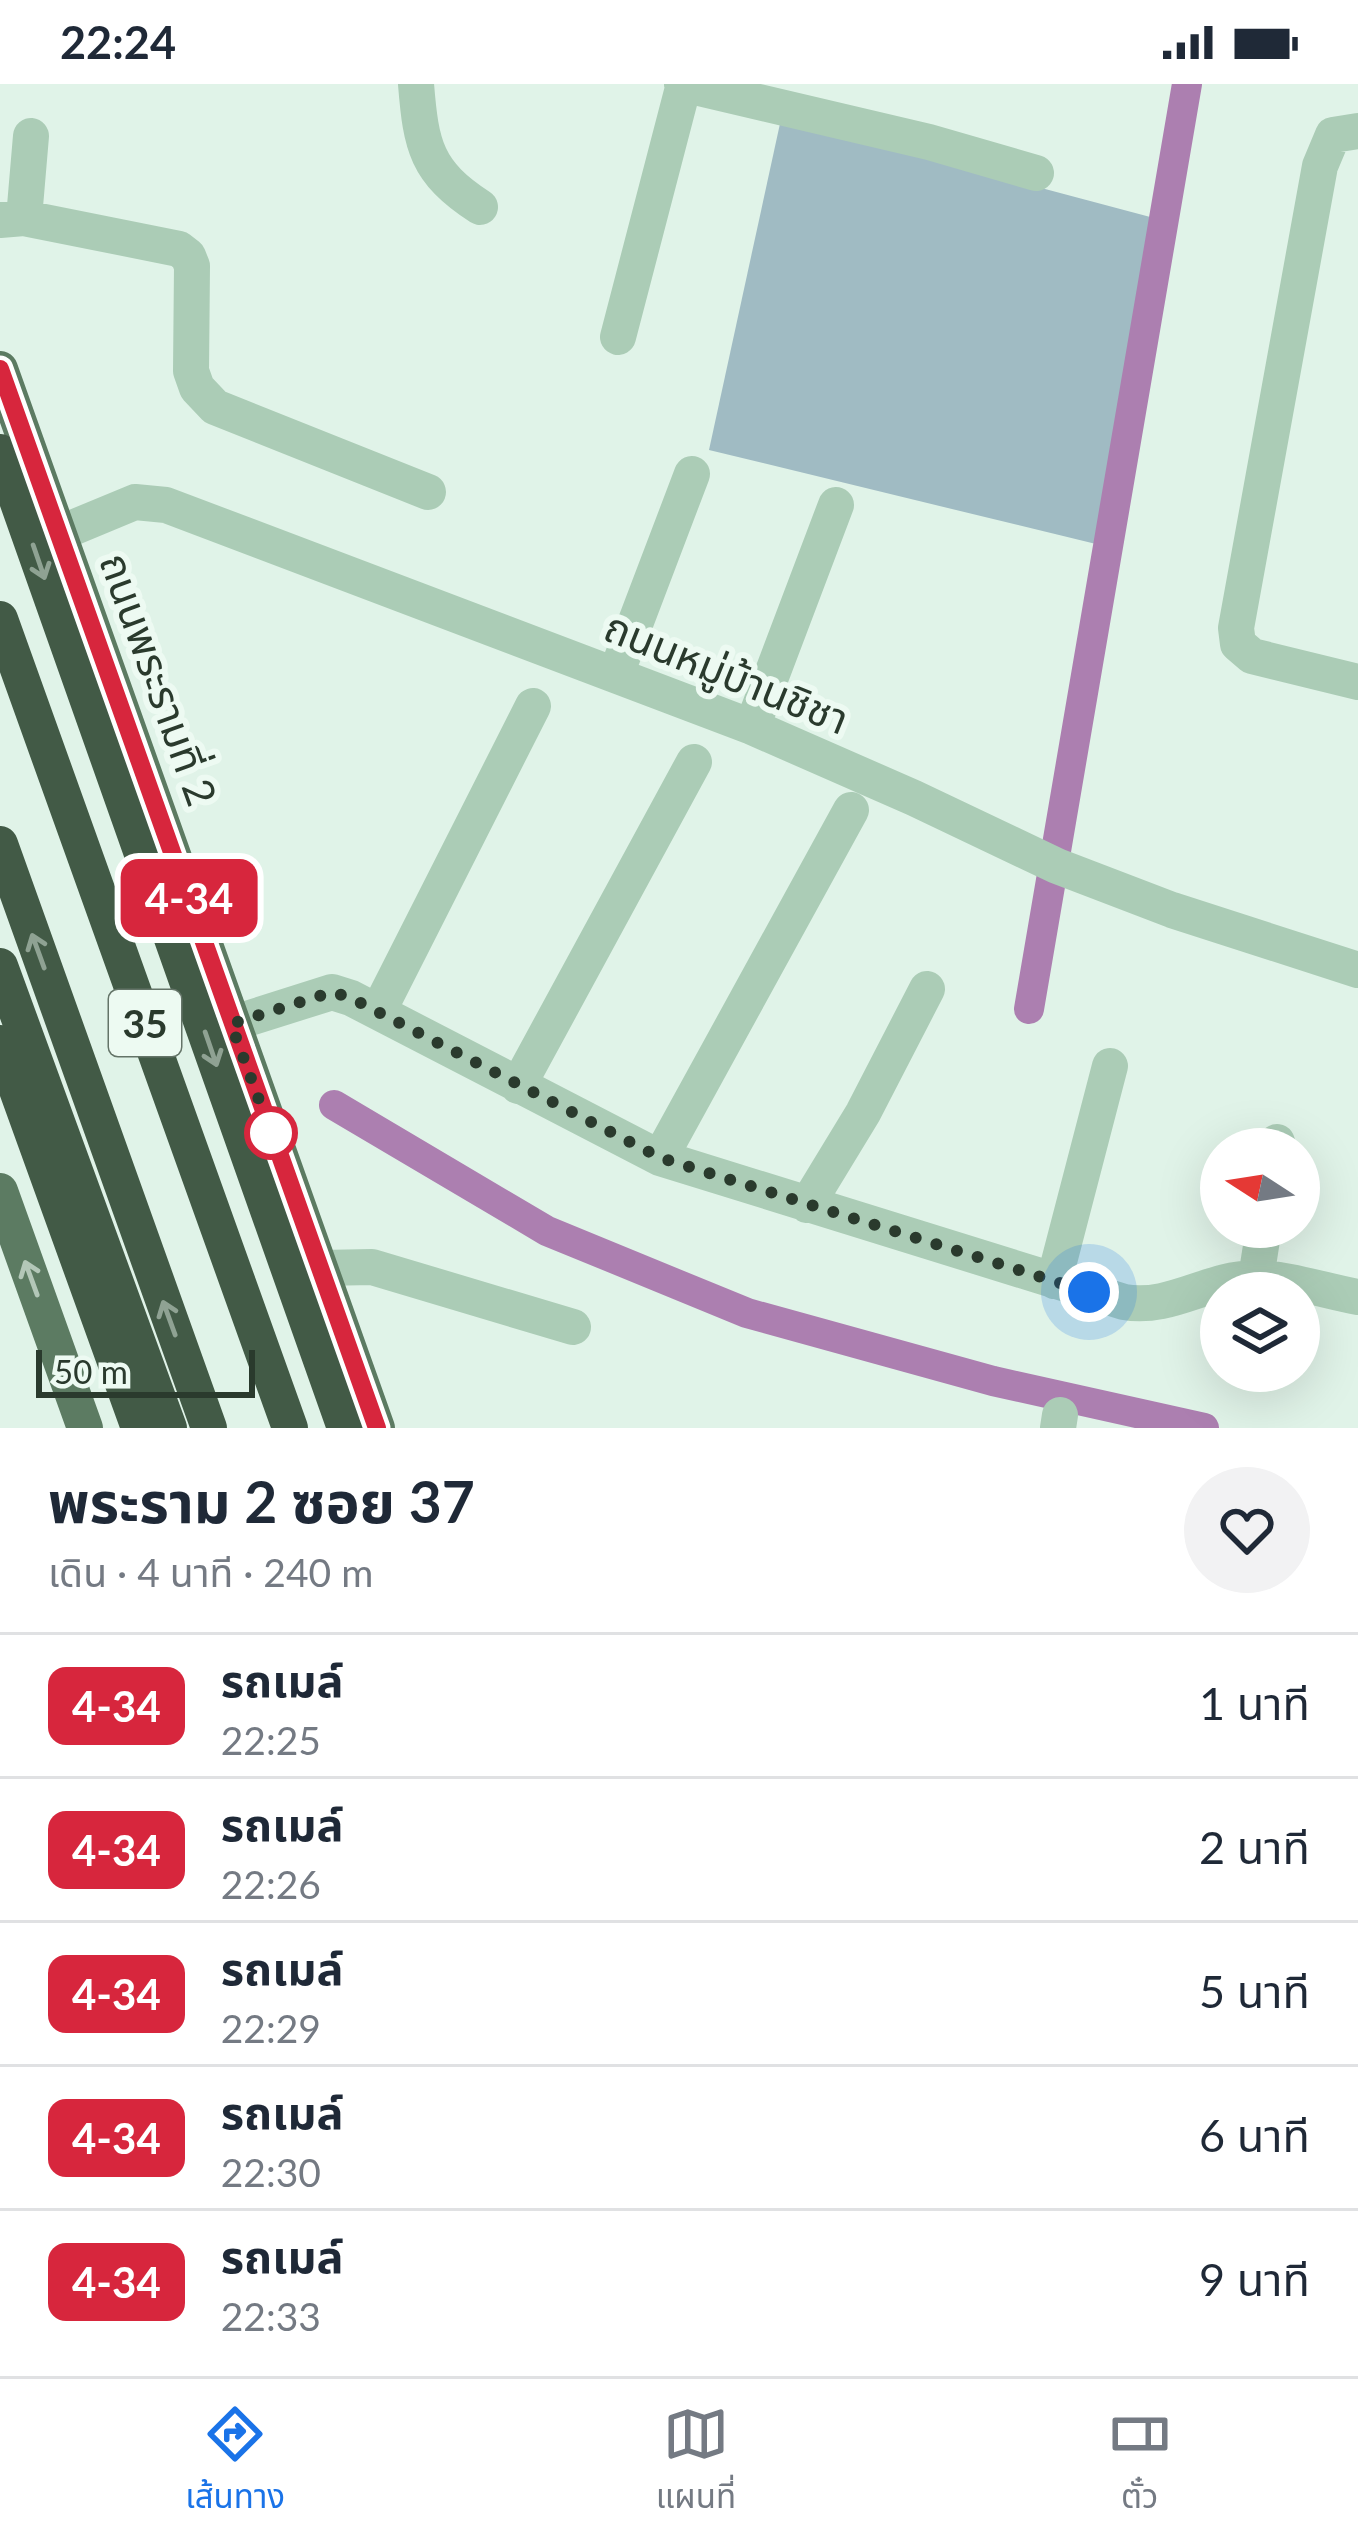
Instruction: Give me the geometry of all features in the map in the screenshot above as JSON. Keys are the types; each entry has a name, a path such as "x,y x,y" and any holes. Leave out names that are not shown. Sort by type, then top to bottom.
{"highway":[{"path":"0,452 345,1428"},
{"name":"35","path":"0,619 290,1428"},
{"path":"0,666 273,1428"},
{"path":"0,844 209,1428"},
{"path":"0,966 169,1428"},
{"path":"0,1043 139,1428"}],"main road":[{"name":"ถนนพระรามที่ 2","path":"0,369 377,1428"},
{"path":"0,1191 85,1428"}],"street":[{"path":"416,84 418,111 434,169 448,187 480,207"},
{"path":"618,337 683,84 929,142 1036,173"},
{"path":"1358,131 1334,135 1320,166 1235,628 1238,644 1252,656 1358,682"},
{"path":"32,136 12,219 178,249 188,256 192,266 191,370 197,388 215,406 428,492"},
{"path":"616,674 692,474"},
{"name":"ถนนหมู่บ้านชิชา","path":"58,534 135,502 166,506 752,728 1043,859 1172,910 1358,970"},
{"path":"752,728 836,505"},
{"path":"378,1012 533,706"},
{"path":"518,1086 694,762"},
{"path":"661,1158 850,810"},
{"path":"807,1205 863,1113 927,989"},
{"path":"231,1024 332,992 661,1158 1149,1306 1200,1288"},
{"path":"1054,1280 1110,1066"},
{"path":"321,1268 372,1267 573,1327"},
{"path":"1320,1290 1358,1297"}],"shaded area":[{"path":"781,119 1154,218 1096,544 709,450"}],"waterway":[{"path":"1029,1009 1187,84"},
{"path":"334,1105 547,1231 747,1313 993,1381 1204,1428"}],"bus line":[{"name":"4-34","path":"0,369 377,1428"}],"route":[{"path":"271,1133 276,1146 231,1024 332,992 661,1158 1089,1292"}]}
